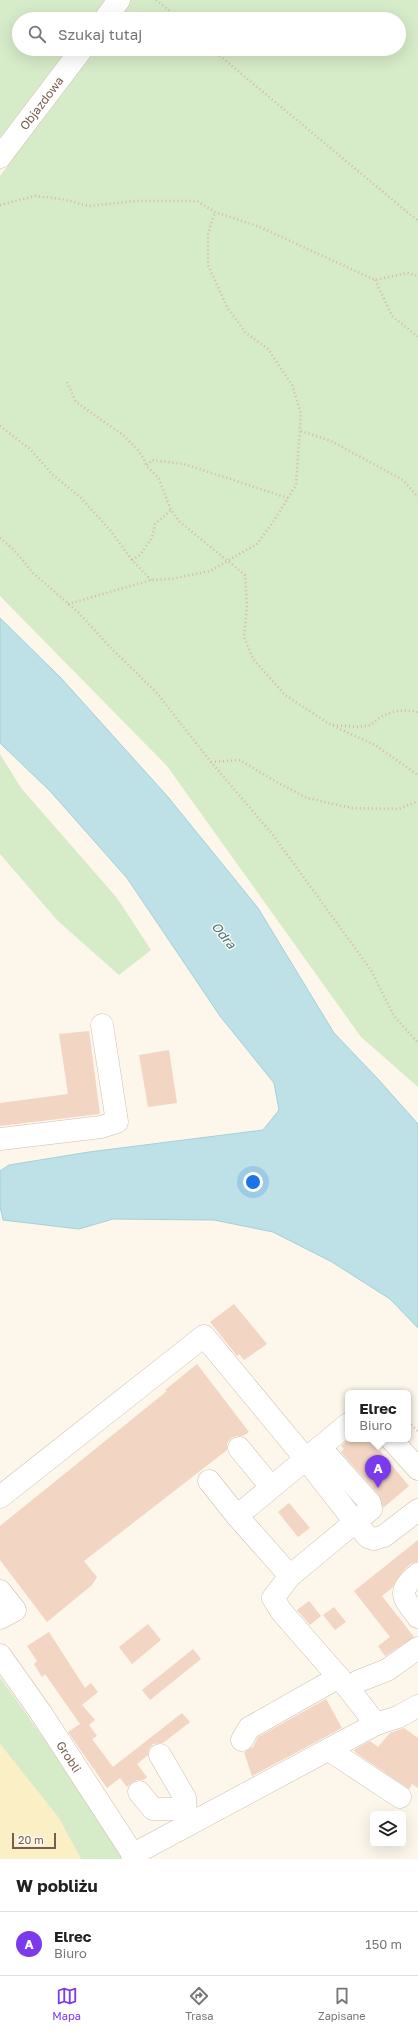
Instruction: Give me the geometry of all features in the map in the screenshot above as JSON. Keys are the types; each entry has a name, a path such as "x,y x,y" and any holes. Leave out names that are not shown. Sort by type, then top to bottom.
{"street":[{"path":"110,12 119,0"},
{"name":"Objazdowa","path":"0,157 77,56"},
{"path":"0,1139 101,1127 117,1122 102,1025"},
{"path":"0,1497 204,1336 313,1453 355,1522 368,1537 374,1540 384,1536 418,1510"},
{"path":"238,1516 345,1426"},
{"path":"395,1442 418,1469"},
{"path":"239,1448 271,1487"},
{"path":"209,1481 290,1576"},
{"path":"355,1522 290,1576 273,1598 281,1611 344,1682 376,1724"},
{"path":"418,1574 406,1585 404,1592 406,1601 418,1617"},
{"path":"0,1591 14,1610 0,1618"},
{"path":"242,1740 249,1728 344,1682 359,1680 387,1670 418,1648"},
{"name":"Grobli","path":"0,1655 41,1713 134,1857"},
{"path":"134,1857 188,1819 329,1750 376,1724 398,1717 417,1707"},
{"path":"329,1750 400,1797"},
{"path":"160,1755 184,1798 188,1819"},
{"path":"140,1792 153,1809 177,1808 188,1819"}],"path":[{"path":"156,0 171,12"},
{"path":"220,56 418,222"},
{"path":"0,205 35,196 62,199 89,206 163,200 197,201 214,212 260,227 375,280 407,273 418,276"},
{"path":"68,604 152,580 171,579 210,571 256,544 273,522 296,485 301,414 292,386 268,349 245,332 227,307 208,265 208,233 214,212"},
{"path":"375,280 392,316 418,337"},
{"path":"67,382 76,402 123,435 141,454 146,466 158,477 170,510 180,522 245,575 247,606 244,637 253,659 285,695 331,725 375,745 418,775"},
{"path":"0,426 31,450 53,475 81,498 110,530 132,560 152,580"},
{"path":"301,431 332,441 404,480 418,497"},
{"path":"146,466 152,460 184,464 288,498"},
{"path":"132,560 140,555 152,538 155,524 170,510"},
{"path":"0,538 14,550 34,574 79,613 109,646 156,692 211,762 273,835 371,970 394,1016 418,1043"},
{"path":"331,725 365,726 371,725 376,719 392,712 410,710 418,712"},
{"path":"211,762 240,760 307,798 352,808 399,809 418,801"}],"green space":[{"path":"0,0 105,0 96,12 12,12 12,56 63,56 0,138"},
{"path":"129,0 418,0 418,1087 361,1037 167,766 0,596 0,176 88,56 406,56 406,12 120,12"},
{"path":"0,754 21,788 117,898 151,950 119,975 58,921 0,854"},
{"path":"0,1677 130,1859 81,1859 58,1817 0,1744"}],"sand":[{"path":"0,1744 58,1817 81,1859 0,1859"}],"water":[{"name":"Odra","path":"0,618 61,678 168,797 258,908 334,1033 418,1124 418,1328 390,1299 332,1262 273,1232 214,1220 113,1219 79,1229 3,1220 0,1206 0,1171 9,1165 89,1152 263,1130 279,1110 274,1083 220,1016 127,878 50,791 0,743"}],"building":[{"path":"89,1031 100,1114 0,1126 0,1103 68,1094 59,1034"},
{"path":"169,1050 177,1103 148,1107 139,1055"},
{"path":"234,1304 267,1344 244,1360 239,1354 237,1356 210,1322"},
{"path":"197,1364 249,1432 243,1436 231,1438 227,1443 227,1450 84,1561 97,1577 92,1585 47,1622 0,1560 0,1526 167,1391 165,1390"},
{"path":"346,1442 372,1442 409,1486 383,1508 379,1495 341,1452 344,1449 341,1446"},
{"path":"289,1503 310,1528 298,1537 278,1512"},
{"path":"418,1540 418,1562 410,1564 403,1571 392,1588 382,1596 414,1637 385,1656 378,1646 390,1637 354,1591"},
{"path":"309,1601 321,1616 310,1625 297,1610"},
{"path":"334,1607 346,1622 335,1630 323,1615"},
{"path":"148,1624 161,1640 132,1664 119,1647"},
{"path":"49,1632 85,1688 91,1683 98,1692 82,1705 95,1720 89,1725 97,1736 92,1739 113,1767 182,1713 190,1722 163,1743 153,1744 149,1749 148,1755 137,1764 147,1777 144,1780 137,1780 127,1787 120,1778 107,1788 68,1732 80,1724 45,1674 42,1677 34,1664 37,1661 27,1646"},
{"path":"193,1649 201,1659 150,1700 142,1690"},
{"path":"326,1699 342,1728 252,1776 244,1752 253,1747 258,1737"},
{"path":"404,1728 418,1738 418,1788 412,1784 409,1789 356,1753 354,1750 370,1741 378,1747 390,1733"}],"place":[{"name":"Elrec","path":"378,1488"}]}
